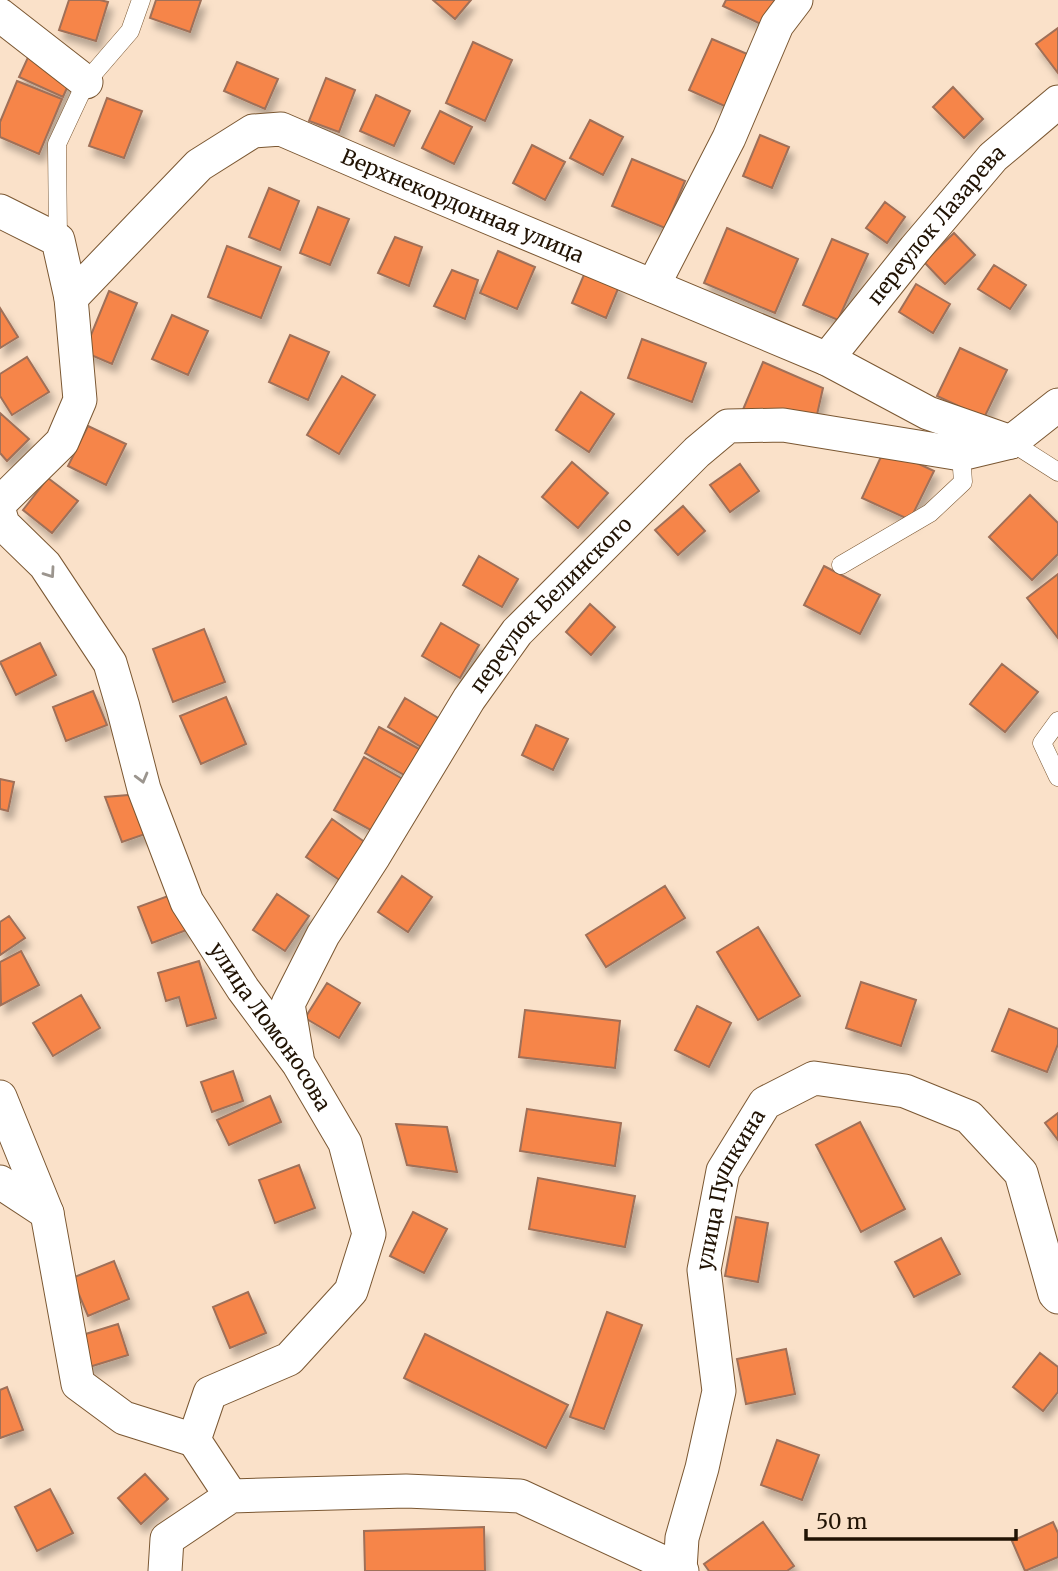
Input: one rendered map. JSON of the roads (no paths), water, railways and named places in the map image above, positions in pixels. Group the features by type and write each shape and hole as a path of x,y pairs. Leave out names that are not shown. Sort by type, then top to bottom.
{"street":[{"path":"653,286 729,138 777,25 796,0"},
{"path":"0,15 86,82"},
{"name":"переулок Лазарева","path":"827,359 993,157 1058,102"},
{"name":"Верхнекордонная улица","path":"71,298 199,165 253,131 281,129 827,359 928,413 1011,442"},
{"path":"0,211 58,240 71,298"},
{"name":"улица Ломоносова","path":"71,298 80,400 62,442 1,517 45,565 110,663 144,789 187,902 243,989 298,1063 345,1143 369,1234 351,1291 289,1359 210,1393 194,1440"},
{"path":"1011,442 1058,405"},
{"name":"переулок Белинского","path":"298,1063 288,1004 323,935 469,699 517,632 697,452 728,426 783,425 961,454 1011,442"},
{"name":"улица Пушкина","path":"681,1570 682,1538 702,1468 719,1391 704,1270 723,1171 765,1102 814,1078 905,1091 969,1117 1021,1172 1058,1297"},
{"path":"0,1097 47,1213 78,1384 124,1418 194,1440 231,1496"},
{"path":"0,1182 47,1213"},
{"path":"165,1571 167,1539 231,1496 406,1491 520,1496 681,1570"}],"lane":[{"path":"58,240 57,144 86,82 130,32 141,0"},
{"path":"1011,442 1058,472"},
{"path":"841,565 930,513 963,482 961,454"},
{"path":"1058,721 1042,743 1058,777"}]}
